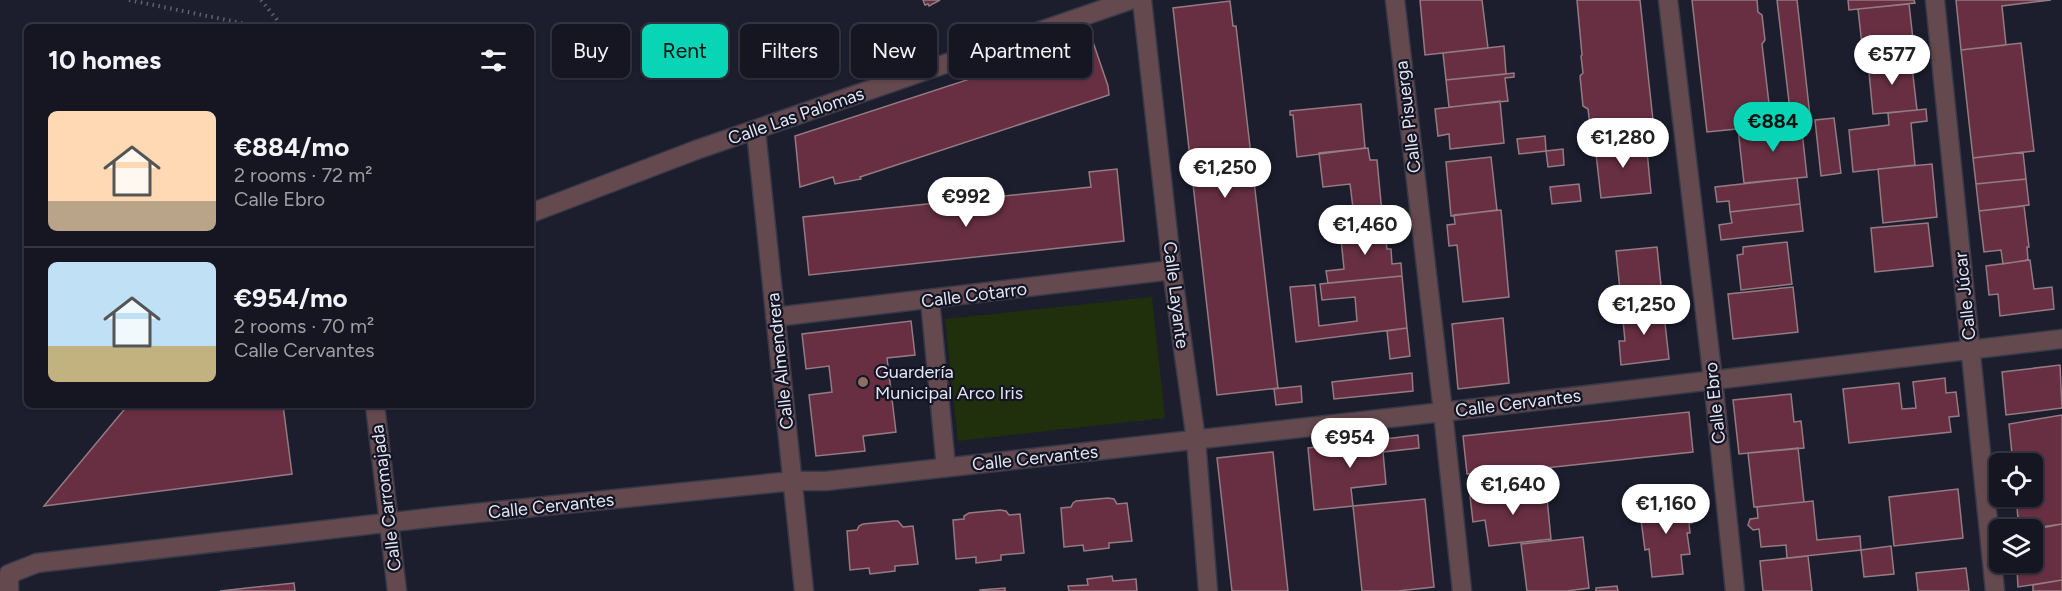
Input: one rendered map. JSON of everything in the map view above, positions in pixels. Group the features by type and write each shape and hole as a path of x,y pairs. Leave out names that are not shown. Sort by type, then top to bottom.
{"street":[{"name":"Calle Las Palomas","path":"534,212 696,150 1130,0"},
{"name":"Calle Layante","path":"1142,0 1172,270 1196,440 1208,591"},
{"name":"Calle Pisuerga","path":"1395,0 1462,591"},
{"name":"Calle Ebro","path":"1668,0 1713,380 1735,591"},
{"name":"Calle Júcar","path":"1935,0 1995,591"},
{"name":"Calle Almendrera","path":"756,130 804,591"},
{"name":"Calle Cotarro","path":"775,317 1172,270"},
{"path":"930,300 946,467"},
{"name":"Calle Cervantes","path":"9,583 37,563 793,481 826,481 1443,412 2062,339"},
{"name":"Calle Carromajada","path":"375,408 397,591"}],"path":[{"path":"129,0 246,24"},
{"path":"261,0 281,24"}],"green space":[{"path":"1152,297 1165,418 958,441 945,319"}],"building":[{"path":"923,0 940,0 929,6 925,5"},
{"path":"1420,0 1482,0 1488,48 1425,55"},
{"path":"1577,0 1640,0 1655,139 1605,144 1604,130 1591,134 1588,109 1583,106 1580,76 1583,73 1582,55"},
{"path":"1692,0 1757,0 1758,12 1762,15 1765,40 1762,44 1770,112 1755,114 1757,127 1707,132"},
{"path":"1777,0 1797,0 1810,116 1791,119"},
{"path":"1848,0 1914,0 1915,3 1849,10"},
{"path":"1956,0 2051,0 2002,6 2006,45 1961,50"},
{"path":"1230,1 1233,26 1236,26 1278,388 1217,395 1173,8"},
{"path":"1909,4 1915,57 1864,63 1858,9"},
{"path":"1092,39 1108,86 1109,95 860,177 861,179 835,184 833,177 800,187 795,136 973,78 1092,78"},
{"path":"2021,43 2034,151 1973,158 1961,50"},
{"path":"1504,46 1506,74 1446,80 1443,53"},
{"path":"1911,58 1917,110 1873,114 1868,62"},
{"path":"1514,73 1514,77 1505,78 1508,101 1449,107 1446,80"},
{"path":"1500,101 1504,143 1450,149 1449,134 1438,136 1435,109"},
{"path":"1361,104 1365,148 1297,157 1293,115 1290,115 1290,111"},
{"path":"1926,109 1927,121 1911,123 1915,165 1853,172 1849,130 1889,125 1888,113"},
{"path":"1834,118 1841,173 1821,176 1815,120"},
{"path":"1801,122 1807,177 1744,183 1738,129"},
{"path":"1545,136 1546,151 1519,154 1517,139"},
{"path":"1646,140 1651,193 1601,198 1595,145"},
{"path":"1368,148 1370,160 1377,160 1383,224 1328,229 1326,211 1353,208 1350,184 1323,187 1319,153"},
{"path":"1563,149 1564,165 1548,167 1546,151"},
{"path":"2023,152 2026,179 1976,184 1973,158"},
{"path":"1491,157 1497,210 1451,216 1446,162"},
{"path":"1932,164 1937,217 1883,223 1878,169"},
{"path":"1117,169 1124,241 809,275 803,217 1091,187 1089,172"},
{"path":"1797,178 1800,204 1730,212 1729,201 1717,202 1715,187"},
{"path":"2026,179 2029,205 1979,211 1976,184"},
{"path":"1579,184 1581,201 1552,204 1550,187"},
{"path":"1800,204 1803,231 1721,240 1719,225 1732,223 1730,212"},
{"path":"2024,206 2029,247 2027,247 2028,260 2003,264 2001,250 1984,252 1979,211"},
{"path":"1501,210 1509,297 1463,302 1457,245 1449,246 1447,225 1455,224 1454,215"},
{"path":"1384,223 1387,249 1391,249 1392,264 1401,263 1402,276 1328,283 1326,271 1344,269 1340,229"},
{"path":"1928,223 1933,266 1875,272 1871,228"},
{"path":"1787,242 1792,284 1741,290 1737,255 1743,254 1743,247"},
{"path":"1657,247 1663,305 1622,310 1616,251"},
{"path":"2030,260 2034,289 2052,287 2054,309 2000,316 1998,294 1989,295 1986,266"},
{"path":"1402,276 1407,328 1296,342 1290,287 1315,285 1319,326 1357,321 1355,297 1322,300 1320,284"},
{"path":"1793,287 1798,332 1733,339 1728,294"},
{"path":"1663,305 1669,359 1621,365 1619,341 1625,341 1622,310"},
{"path":"1503,318 1509,383 1458,389 1452,324"},
{"name":"Guardería Municipal Arco Iris","path":"911,321 915,355 887,358 896,432 863,436 865,451 816,456 809,395 832,392 829,366 806,369 802,334"},
{"path":"1407,328 1410,356 1390,359 1387,331"},
{"path":"2060,365 2062,408 2006,415 2002,372"},
{"path":"1412,373 1413,391 1334,399 1332,382"},
{"path":"1945,378 1946,393 1956,392 1959,416 1949,417 1951,432 1849,443 1843,389 1899,383 1902,409 1916,408 1913,382"},
{"path":"1301,386 1302,402 1276,405 1274,389"},
{"path":"1791,394 1794,422 1801,421 1804,448 1739,454 1733,400"},
{"path":"126,408 283,408 292,474 44,506"},
{"path":"1689,412 1693,452 1481,475 1481,473 1467,474 1463,436"},
{"path":"2062,415 2062,524 2043,527 2043,519 2018,519 2017,507 2043,507 2043,453 2012,453 2009,424"},
{"path":"1418,435 1419,448 1383,452 1386,484 1351,488 1353,506 1314,510 1308,448"},
{"path":"1798,448 1804,502 1754,507 1748,453"},
{"path":"1273,452 1288,591 1232,591 1217,458"},
{"path":"1546,488 1551,539 1489,546 1485,520 1473,522 1470,496"},
{"path":"1958,489 1963,538 1894,546 1889,497"},
{"path":"1114,499 1117,504 1127,503 1132,541 1109,543 1109,548 1084,551 1083,545 1064,547 1061,508 1071,507 1076,501"},
{"path":"1425,499 1434,587 1398,591 1362,591 1353,506"},
{"path":"1690,500 1692,523 1689,523 1690,533 1687,533 1690,554 1681,555 1683,574 1652,577 1649,549 1645,550 1639,505"},
{"path":"1813,501 1817,540 1860,536 1861,550 1787,558 1786,545 1761,547 1759,529 1753,530 1748,525 1750,519 1758,518 1757,507"},
{"path":"1006,511 1009,515 1020,514 1024,553 1001,555 1001,560 976,563 976,557 956,559 953,520 964,519 964,516 969,513"},
{"path":"898,521 903,527 913,526 918,564 895,566 895,571 870,574 869,568 850,570 847,531 857,530 863,524"},
{"path":"2062,524 2062,580 2018,587 2017,573 2043,573 2043,528"},
{"path":"1583,537 1589,588 1567,591 1527,591 1521,544"},
{"path":"1891,546 1894,574 1864,577 1861,550"},
{"path":"1808,556 1812,591 1763,591 1760,561"},
{"path":"1966,568 1969,591 1918,591 1916,573"},
{"path":"1112,576 1113,581 1136,579 1137,591 1069,591 1068,586 1088,585 1087,579"},
{"path":"2062,580 2062,591 2033,591 2033,585"},
{"path":"294,583 295,591 220,591"},
{"path":"1617,586 1618,591 1596,591 1596,588"},
{"path":"1005,588 1005,591 980,591 980,590"}],"place":[{"name":"Guardería Municipal Arco Iris","path":"863,382"}]}
